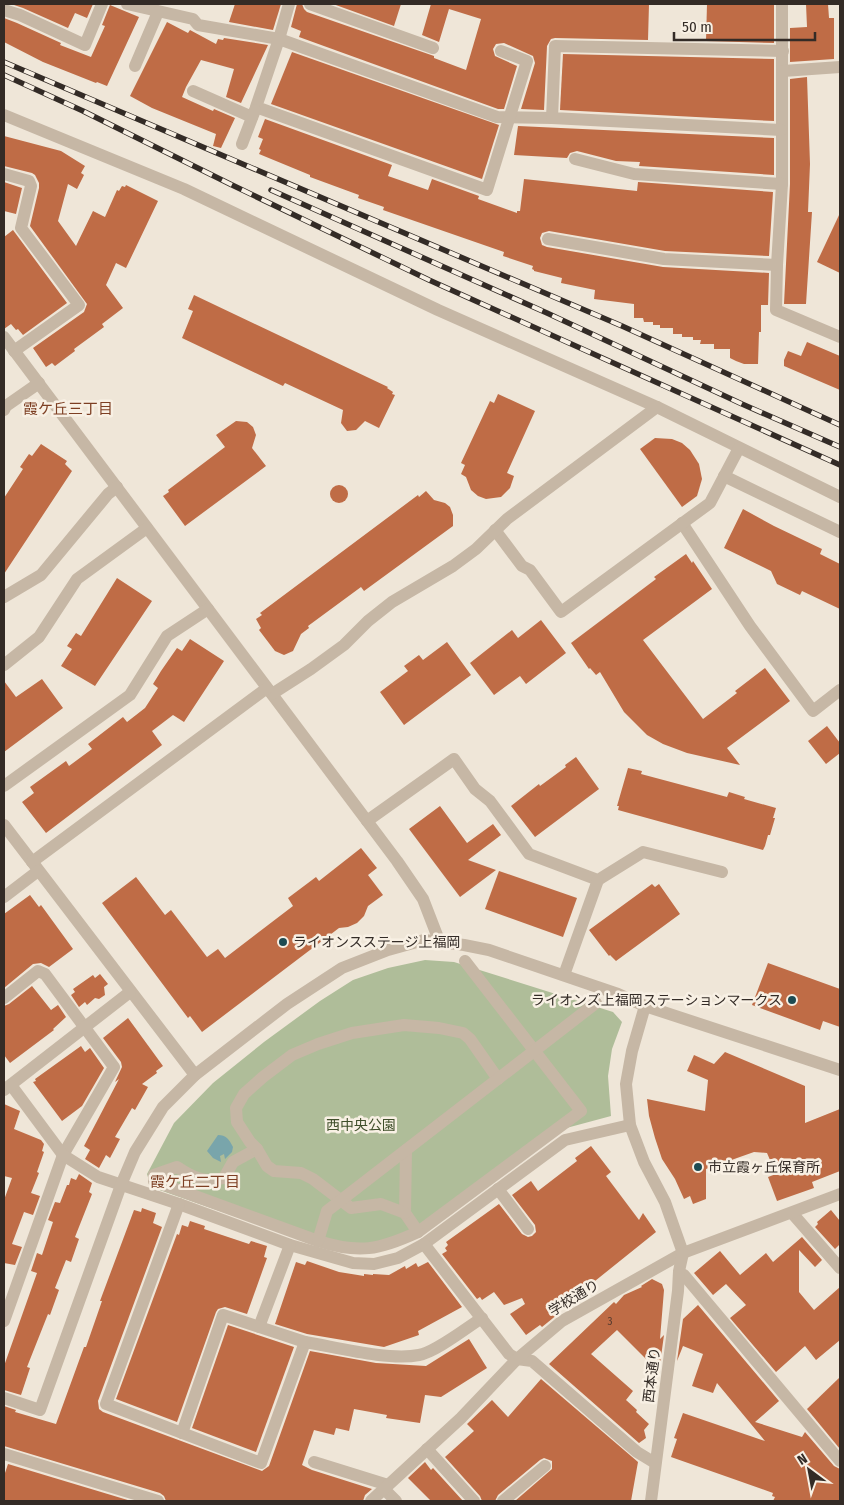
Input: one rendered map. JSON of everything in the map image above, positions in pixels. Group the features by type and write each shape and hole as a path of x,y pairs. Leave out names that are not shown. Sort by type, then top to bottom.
{"street":[{"path":"4,10 20,15 85,45 102,4"},
{"path":"127,4 193,19 198,25 279,39 497,117 552,118 781,130"},
{"path":"242,144 279,39 289,4"},
{"path":"310,4 433,48"},
{"path":"782,4 782,184 776,310 840,337"},
{"path":"135,66 158,12"},
{"path":"552,118 555,46 783,51"},
{"path":"193,91 487,190 527,61 501,51"},
{"path":"783,70 840,68"},
{"path":"4,115 184,189 438,310 657,407 840,497"},
{"path":"575,159 634,174 782,184"},
{"path":"4,174 29,181 31,186 21,228 78,305 14,351"},
{"path":"548,239 664,259 777,265"},
{"path":"4,337 367,821 422,900 440,943"},
{"path":"4,410 6,406 39,383"},
{"path":"4,896 35,866 270,691 344,645 368,621 392,602 453,566 476,549 507,519 657,407"},
{"path":"495,530 522,566 530,570 561,612 710,503 739,448"},
{"path":"724,476 840,532"},
{"path":"4,596 41,576 108,494 117,487"},
{"path":"682,523 750,626 813,711 840,690"},
{"path":"4,665 39,637 77,578 147,528"},
{"path":"4,786 130,694 166,636 208,609"},
{"path":"367,821 454,759 476,789 490,801 529,854 598,880"},
{"path":"4,825 195,1075"},
{"path":"564,975 598,880 643,852 722,872"},
{"path":"4,1398 40,1410 121,1185 135,1152 163,1107 195,1075 287,1004 342,968 388,950 424,940 489,950 618,994 645,1006 840,1070"},
{"path":"257,1150 233,1162 224,1178 201,1180 177,1167 154,1175 154,1181 334,1246 355,1250 374,1249 397,1242 418,1232 581,1111 465,961"},
{"path":"4,998 38,971 45,974 114,1067 63,1155 4,1322"},
{"path":"130,992 7,1088 63,1155 98,1178 179,1204 290,1245 353,1263 374,1264 398,1258 424,1244 565,1140 630,1125"},
{"path":"318,1241 327,1212 596,1003"},
{"path":"645,1006 632,1051 626,1084 630,1125 644,1162 664,1202 683,1253"},
{"path":"418,1232 405,1213 381,1204 351,1208 313,1179 301,1173 274,1171 267,1166 237,1122 236,1108 244,1094 292,1055 352,1033 404,1025 439,1028 462,1033 470,1039 498,1079"},
{"path":"405,1213 406,1150"},
{"path":"498,1189 528,1229"},
{"name":"学校通り","path":"371,1501 460,1418 517,1359 562,1321 683,1253 840,1194"},
{"path":"179,1204 106,1404 261,1463 304,1342"},
{"path":"792,1213 840,1268"},
{"path":"424,1244 509,1354 517,1359 532,1361 638,1452 655,1463"},
{"path":"259,1327 290,1245"},
{"name":"西本通り","path":"651,1501 683,1253"},
{"path":"679,1273 684,1275 840,1460"},
{"path":"182,1433 223,1315 304,1342 386,1356 420,1355 438,1347 482,1318"},
{"path":"427,1449 474,1501"},
{"path":"4,1454 158,1501"},
{"path":"314,1462 386,1487 396,1501"},
{"path":"503,1501 545,1466"}],"green space":[{"name":"西中央公園","path":"425,960 454,962 613,1012 622,1022 612,1049 608,1076 611,1116 559,1130 389,1249 323,1247 151,1187 147,1174 174,1123 213,1083 264,1042 320,1001 353,980 388,968"}],"water":[{"path":"218,1135 227,1138 233,1147 232,1152 225,1159 224,1154 220,1156 221,1162 213,1158 207,1151"}],"building":[{"path":"11,4 93,4 87,18 75,13 68,28"},
{"path":"235,4 281,4 273,30 229,22"},
{"path":"297,4 302,4 307,12 434,56 434,58 466,70 481,19 449,9 439,42 422,35 431,4 649,4 648,40 551,39 547,46 544,110 521,109 535,63 533,56 504,43 496,44 493,49 495,56 517,66 504,109 498,109 299,37 301,31 291,27"},
{"path":"333,4 401,4 394,26"},
{"path":"707,4 774,4 774,43 706,41"},
{"path":"806,4 828,4 829,18 834,18 834,59 790,62 790,28 807,27"},
{"path":"110,5 139,17 107,86 43,62 4,42 4,18 61,43 60,45 91,57 105,26 102,25"},
{"path":"167,22 188,33 190,30 216,44 218,39 223,40 224,38 268,45 241,103 226,97 234,69 201,60 186,87 182,97 213,111 214,109 235,118 221,148 213,146 216,134 152,108 130,96"},
{"path":"292,52 499,125 482,179 271,104"},
{"path":"563,54 774,59 774,121 560,110"},
{"path":"807,77 810,164 808,212 812,212 806,304 784,304 790,184 790,79"},
{"path":"265,119 392,165 388,176 428,190 432,179 479,196 478,199 517,213 517,211 520,211 524,179 637,191 638,182 773,192 769,256 665,251 549,231 542,233 540,238 542,245 547,247 663,267 769,273 768,305 761,305 758,364 744,364 730,358 730,349 714,349 714,344 700,344 701,340 693,340 693,337 682,337 682,334 673,334 673,328 660,328 660,325 653,325 653,322 644,322 643,318 634,318 634,304 594,299 595,290 561,283 562,278 534,271 532,269 533,266 503,256 504,252 383,210 384,207 358,198 359,195 310,177 310,175 259,154 263,139 258,137"},
{"path":"518,126 774,138 774,175 639,166 640,162 616,161 577,151 570,153 567,158 514,155"},
{"path":"4,136 61,151 85,166 81,173 84,175 77,189 68,184 58,221 76,246 93,211 105,217 117,190 119,191 122,186 125,187 126,185 158,201 126,268 116,263 106,285 123,308 102,324 104,327 55,366 52,363 46,367 33,348 84,312 87,304 30,226 39,183 32,173 4,166"},
{"path":"4,182 22,188 16,214 4,211"},
{"path":"840,213 840,273 817,262"},
{"path":"13,230 67,303 23,335 11,324 4,329 4,237"},
{"path":"194,295 388,387 393,392 392,394 395,395 379,428 365,421 356,430 347,431 341,423 343,410 285,383 283,386 182,338 193,311 188,309"},
{"path":"807,342 840,356 840,390 784,366 784,360 788,351 801,356"},
{"path":"498,394 535,411 507,473 514,476 510,488 501,497 486,499 478,496 471,490 466,477 461,474 465,465 461,463 490,401 494,403"},
{"path":"236,421 247,422 253,427 256,435 252,448 266,466 185,526 163,496 169,492 168,490 225,447 216,435"},
{"path":"655,438 672,439 682,443 690,450 699,464 702,479 697,496 682,507 640,449"},
{"path":"41,444 67,461 65,464 72,471 4,574 4,498 23,469 20,467 29,454 32,456"},
{"path":"335,485 343,485 348,490 346,501 335,503 330,498 330,490"},
{"path":"426,491 434,500 445,503 450,507 453,515 453,526 364,591 361,587 308,626 309,628 301,634 293,651 284,655 275,651 259,630 261,628 256,619 262,615 260,613 418,495 419,497"},
{"path":"743,509 822,549 820,554 840,564 840,609 802,591 800,595 777,584 771,571 724,548"},
{"path":"686,554 712,589 643,640 703,719 737,693 735,691 765,668 790,701 727,748 740,765 687,753 663,744 647,735 624,712 600,672 596,675 589,669 571,643"},
{"path":"117,578 152,601 95,686 61,666 72,649 67,646 76,633 81,636"},
{"path":"541,620 566,653 526,684 520,676 494,695 470,663 512,630 518,638"},
{"path":"190,639 224,661 184,722 173,715 152,731 162,745 46,833 22,802 34,793 30,787 66,761 69,766 92,749 88,744 123,717 127,722 145,708 158,688 153,684 161,671 177,648 182,651"},
{"path":"447,642 471,675 404,725 380,692 408,671 404,666 419,655 423,660"},
{"path":"42,679 63,708 4,752 4,681 16,697"},
{"path":"827,726 840,743 840,753 826,764 808,741"},
{"path":"576,757 599,789 535,837 511,806 539,784 540,786 566,767 565,765"},
{"path":"628,768 642,771 641,774 727,797 729,792 745,797 744,799 776,808 770,835 768,835 763,850 618,810 619,806 617,806"},
{"path":"440,806 467,843 493,824 501,835 468,860 496,870 460,897 409,829"},
{"name":"ライオンスステージ上福岡","path":"361,848 377,868 368,875 383,895 368,906 364,916 357,923 339,928 202,1032 190,1016 188,1018 102,903 136,877 165,915 171,910 207,957 218,949 225,958 293,906 288,898 316,877 319,881"},
{"path":"499,871 577,898 563,937 485,909"},
{"path":"652,884 655,887 659,884 680,914 616,961 609,956 589,930"},
{"path":"30,895 39,907 41,905 73,949 49,967 41,963 33,964 4,988 4,914"},
{"name":"ライオンズ上福岡ステーションマークス","path":"768,963 840,989 840,1027 823,1021 820,1030 752,1005"},
{"path":"100,974 108,984 104,987 105,995 99,999 95,998 87,1005 85,1002 79,1007 71,995 75,992 73,989 93,975 95,978"},
{"path":"32,986 51,1010 58,1005 66,1017 54,1030 10,1063 4,1055 4,1006"},
{"path":"128,1018 163,1066 142,1084 148,1087 135,1110 132,1108 115,1137 120,1139 110,1158 106,1155 99,1168 85,1159 90,1150 84,1146 119,1079 115,1082 122,1067 121,1062 103,1038"},
{"path":"81,1046 85,1052 90,1048 104,1068 82,1106 62,1121 33,1082"},
{"path":"725,1052 805,1086 805,1123 840,1109 840,1171 812,1182 814,1188 777,1201 768,1177 776,1174 767,1153 754,1152 706,1169 706,1199 693,1204 690,1196 684,1199 675,1179 662,1159 649,1116 647,1099 705,1111 708,1080 687,1071 694,1055 714,1064"},
{"path":"4,1104 20,1111 14,1129 41,1140 44,1144 42,1151 44,1152 37,1172 39,1173 31,1193 40,1196 33,1215 24,1212 12,1244 22,1247 15,1265 4,1263 4,1200 12,1178 4,1176"},
{"path":"591,1146 611,1172 606,1176 639,1220 643,1213 656,1232 595,1281 586,1292 556,1312 558,1314 542,1327 540,1325 526,1335 510,1314 525,1304 522,1298 504,1305 494,1292 482,1300 480,1297 477,1299 442,1254 447,1251 445,1248 448,1245 446,1242 499,1204 522,1234 528,1237 532,1236 536,1232 535,1225 512,1195 531,1181 538,1191 577,1161 575,1158"},
{"path":"79,1174 92,1183 89,1192 92,1194 75,1237 79,1239 71,1262 66,1260 55,1288 59,1290 27,1367 30,1368 21,1395 4,1390 4,1366 37,1273 31,1271 37,1253 42,1255 53,1222 48,1220 55,1202 60,1203 71,1178 76,1180"},
{"path":"142,1208 156,1213 153,1223 162,1227 98,1401 99,1409 103,1412 262,1471 269,1466 310,1351 376,1363 426,1366 469,1339 487,1368 441,1397 425,1395 420,1423 386,1418 387,1415 354,1409 349,1431 336,1428 334,1435 314,1430 302,1465 372,1489 365,1495 363,1501 166,1501 160,1493 4,1446 4,1406 16,1410 15,1412 56,1424 84,1347 86,1347 102,1301 100,1301 134,1210 141,1212"},
{"path":"831,1210 840,1221 840,1244 835,1249 815,1227 818,1224 817,1222"},
{"path":"190,1221 205,1226 204,1229 249,1244 251,1241 267,1246 264,1257 267,1258 247,1314 225,1307 218,1309 216,1312 177,1422 116,1399 177,1234 179,1235 182,1225 188,1227"},
{"path":"802,1237 822,1260 815,1267 799,1250 799,1292 814,1310 840,1287 840,1340 816,1360 805,1346 776,1372 730,1318 746,1305 726,1284 713,1295 694,1273 720,1251 740,1275 766,1253 773,1262"},
{"path":"307,1261 339,1272 364,1276 364,1274 389,1275 405,1266 406,1269 416,1263 418,1267 428,1262 462,1307 418,1331 419,1335 384,1347 307,1334 275,1324 296,1262 305,1265"},
{"path":"652,1279 662,1284 664,1290 660,1339 664,1335 660,1364 657,1364 657,1370 617,1330 591,1354 633,1391 626,1400 649,1424 644,1430 646,1438 639,1443 549,1364 614,1302 616,1304 624,1295 642,1287"},
{"path":"698,1305 779,1401 755,1422 802,1437 805,1432 834,1466 840,1469 840,1501 773,1501 775,1497 772,1496 773,1493 671,1457 677,1439 674,1438 683,1413 765,1441 717,1383 713,1393 692,1386 703,1354 683,1346 677,1361 683,1319"},
{"path":"228,1325 294,1347 256,1452 192,1428"},
{"path":"840,1377 840,1449 807,1409"},
{"path":"541,1379 638,1462 631,1501 515,1501 552,1469 552,1461 544,1458 498,1495 495,1501 482,1501 480,1496 445,1457 474,1431 467,1424 492,1400 508,1417"},
{"path":"425,1462 431,1470 433,1468 463,1501 431,1501 408,1478"},
{"path":"8,1464 131,1501 4,1501 4,1476"}],"railway":[{"path":"4,62 622,326 840,425"},
{"path":"4,75 83,111 429,280 840,465"},
{"path":"271,190 547,313 742,404 840,447"}],"place":[{"name":"ライオンスステージ上福岡","path":"283,942"},
{"name":"ライオンズ上福岡ステーションマークス","path":"792,1000"},
{"name":"市立霞ヶ丘保育所","path":"698,1167"}],"district":[{"name":"霞ケ丘三丁目","path":"68,409"},
{"name":"霞ケ丘二丁目","path":"195,1182"}]}
